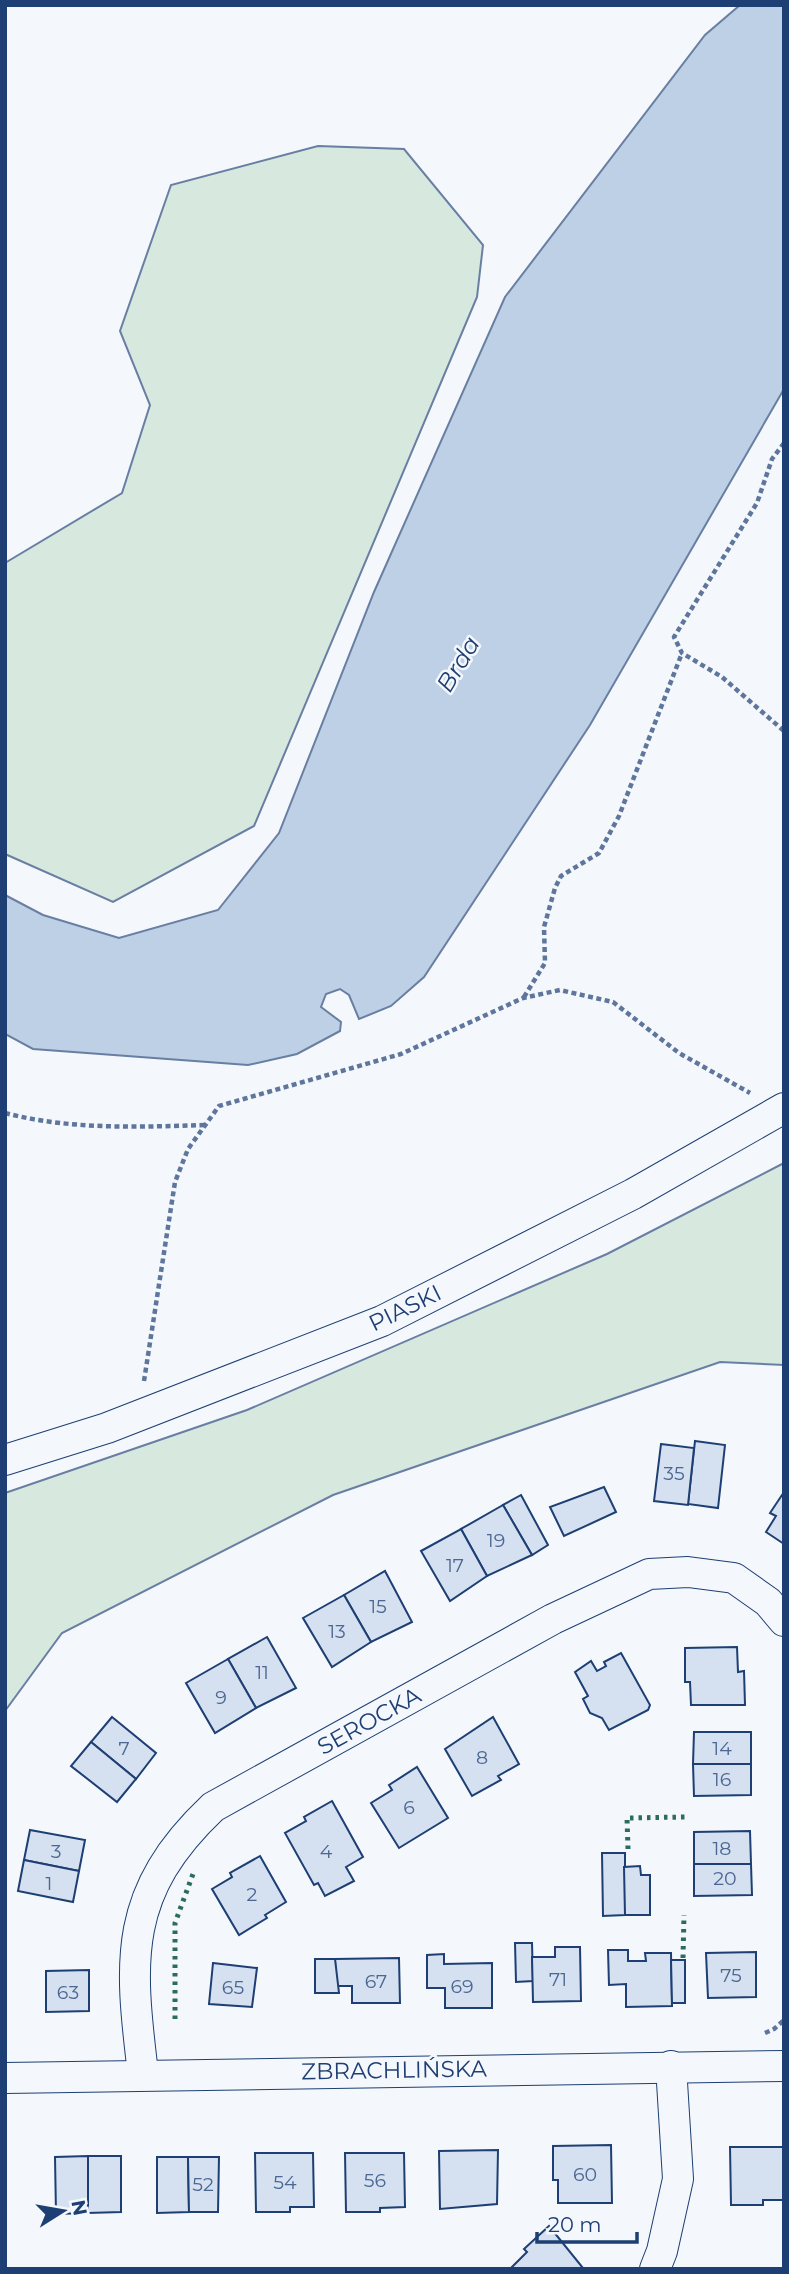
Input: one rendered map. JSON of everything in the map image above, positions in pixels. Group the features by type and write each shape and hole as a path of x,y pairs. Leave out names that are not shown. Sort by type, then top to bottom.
{"street":[{"name":"PIASKI","path":"5,1460 139,1415 382,1321 633,1194 782,1109"},
{"name":"SEROCKA","path":"143,2073 133,1991 140,1921 150,1887 167,1859 187,1832 213,1807 553,1619 649,1574 688,1572 734,1578 768,1602 784,1621"},
{"path":"654,2269 662,2251 678,2179 671,2066"},
{"name":"ZBRACHLIŃSKA","path":"5,2078 143,2073 784,2066"}],"path":[{"path":"784,443 772,458 757,503 674,638 682,653 722,677 784,730"},
{"path":"523,998 545,963 544,927 555,888 561,876 599,853 618,816 682,653"},
{"path":"139,1415 175,1182 188,1149 219,1106 401,1054 523,998 560,990 613,1002 679,1053 782,1109"},
{"path":"5,1113 35,1121 127,1127 206,1125"}],"shaded area":[{"path":"318,146 404,149 483,245 477,297 254,826 113,902 5,854 5,563 122,493 150,405 120,331 171,185"},
{"path":"784,1163 784,1365 720,1362 333,1495 62,1633 5,1711 5,1493 247,1410 607,1254"}],"water":[{"name":"Brda","path":"740,5 784,5 784,389 590,725 424,977 391,1006 359,1019 349,995 340,989 326,994 321,1007 341,1022 340,1031 297,1054 248,1065 33,1049 5,1034 5,895 43,915 119,938 218,910 279,833 374,592 505,297 705,35"}],"building":[{"path":"695,1441 725,1445 718,1508 688,1504"},
{"path":"661,1444 694,1448 688,1505 654,1501"},
{"path":"604,1487 616,1512 564,1536 550,1507"},
{"path":"784,1492 784,1544 766,1532 776,1516 770,1513"},
{"path":"521,1495 548,1545 532,1555 503,1505"},
{"path":"503,1505 532,1555 487,1576 461,1529"},
{"path":"461,1529 487,1576 450,1601 421,1551"},
{"path":"385,1571 412,1622 371,1642 344,1595"},
{"path":"344,1595 371,1642 332,1667 303,1618"},
{"path":"267,1637 296,1688 256,1708 228,1659"},
{"path":"737,1647 738,1672 744,1671 745,1705 691,1705 690,1682 685,1682 685,1648"},
{"path":"621,1653 650,1705 648,1710 609,1730 602,1718 590,1713 583,1699 588,1696 575,1672 591,1661 597,1671 606,1666 604,1662"},
{"path":"228,1659 256,1708 215,1733 186,1683"},
{"path":"112,1717 156,1753 136,1779 91,1742"},
{"path":"493,1717 519,1764 498,1776 501,1780 472,1796 445,1749"},
{"path":"694,1732 751,1732 751,1764 693,1764"},
{"path":"91,1742 136,1779 117,1802 71,1766"},
{"path":"693,1764 751,1764 751,1795 694,1796"},
{"path":"417,1767 448,1818 399,1848 371,1803 392,1790 389,1785"},
{"path":"332,1801 363,1857 346,1867 354,1881 325,1896 318,1883 314,1885 285,1833 306,1821 304,1817"},
{"path":"30,1830 85,1840 79,1871 24,1860"},
{"path":"750,1831 751,1864 694,1864 694,1832"},
{"path":"602,1853 625,1853 625,1915 603,1916"},
{"path":"260,1856 286,1902 265,1915 267,1918 239,1935 212,1889 232,1877 230,1873"},
{"path":"24,1860 79,1871 73,1902 18,1891"},
{"path":"694,1864 751,1864 752,1895 694,1896"},
{"path":"640,1866 641,1875 650,1875 650,1915 625,1915 624,1867"},
{"path":"515,1943 532,1943 533,1981 516,1982"},
{"path":"555,1947 580,1947 581,2001 533,2002 532,1957 555,1957"},
{"path":"608,1950 628,1950 628,1961 646,1961 645,1953 671,1953 672,2006 626,2007 626,1984 609,1985"},
{"path":"756,1952 756,1997 708,1998 706,1953"},
{"path":"444,1954 444,1964 492,1963 492,2008 445,2008 445,1988 427,1988 427,1955"},
{"path":"399,1958 400,2003 352,2003 352,1986 336,1986 335,1959"},
{"path":"315,1959 335,1959 339,1993 315,1993"},
{"path":"671,1960 685,1960 685,2003 672,2003"},
{"path":"213,1963 257,1968 252,2007 209,2004"},
{"path":"89,1970 89,2011 46,2012 46,1971"},
{"path":"611,2145 612,2203 558,2203 558,2180 553,2180 553,2146"},
{"path":"730,2147 784,2147 784,2200 763,2200 763,2205 731,2205"},
{"path":"498,2150 497,2204 440,2209 439,2151"},
{"path":"255,2153 313,2153 314,2207 290,2207 290,2212 256,2212"},
{"path":"345,2153 404,2153 405,2207 380,2208 380,2212 346,2212"},
{"path":"88,2156 121,2156 121,2212 88,2213"},
{"path":"88,2156 88,2213 56,2214 55,2157"},
{"path":"157,2157 188,2157 189,2212 157,2213"},
{"path":"188,2157 219,2157 218,2212 189,2212"},
{"path":"549,2226 583,2268 510,2269 527,2252 524,2249"}],"hedge":[{"path":"628,1849 627,1818 685,1817"},
{"path":"175,2019 175,1923 193,1874"},
{"path":"683,1958 684,1915"}]}
